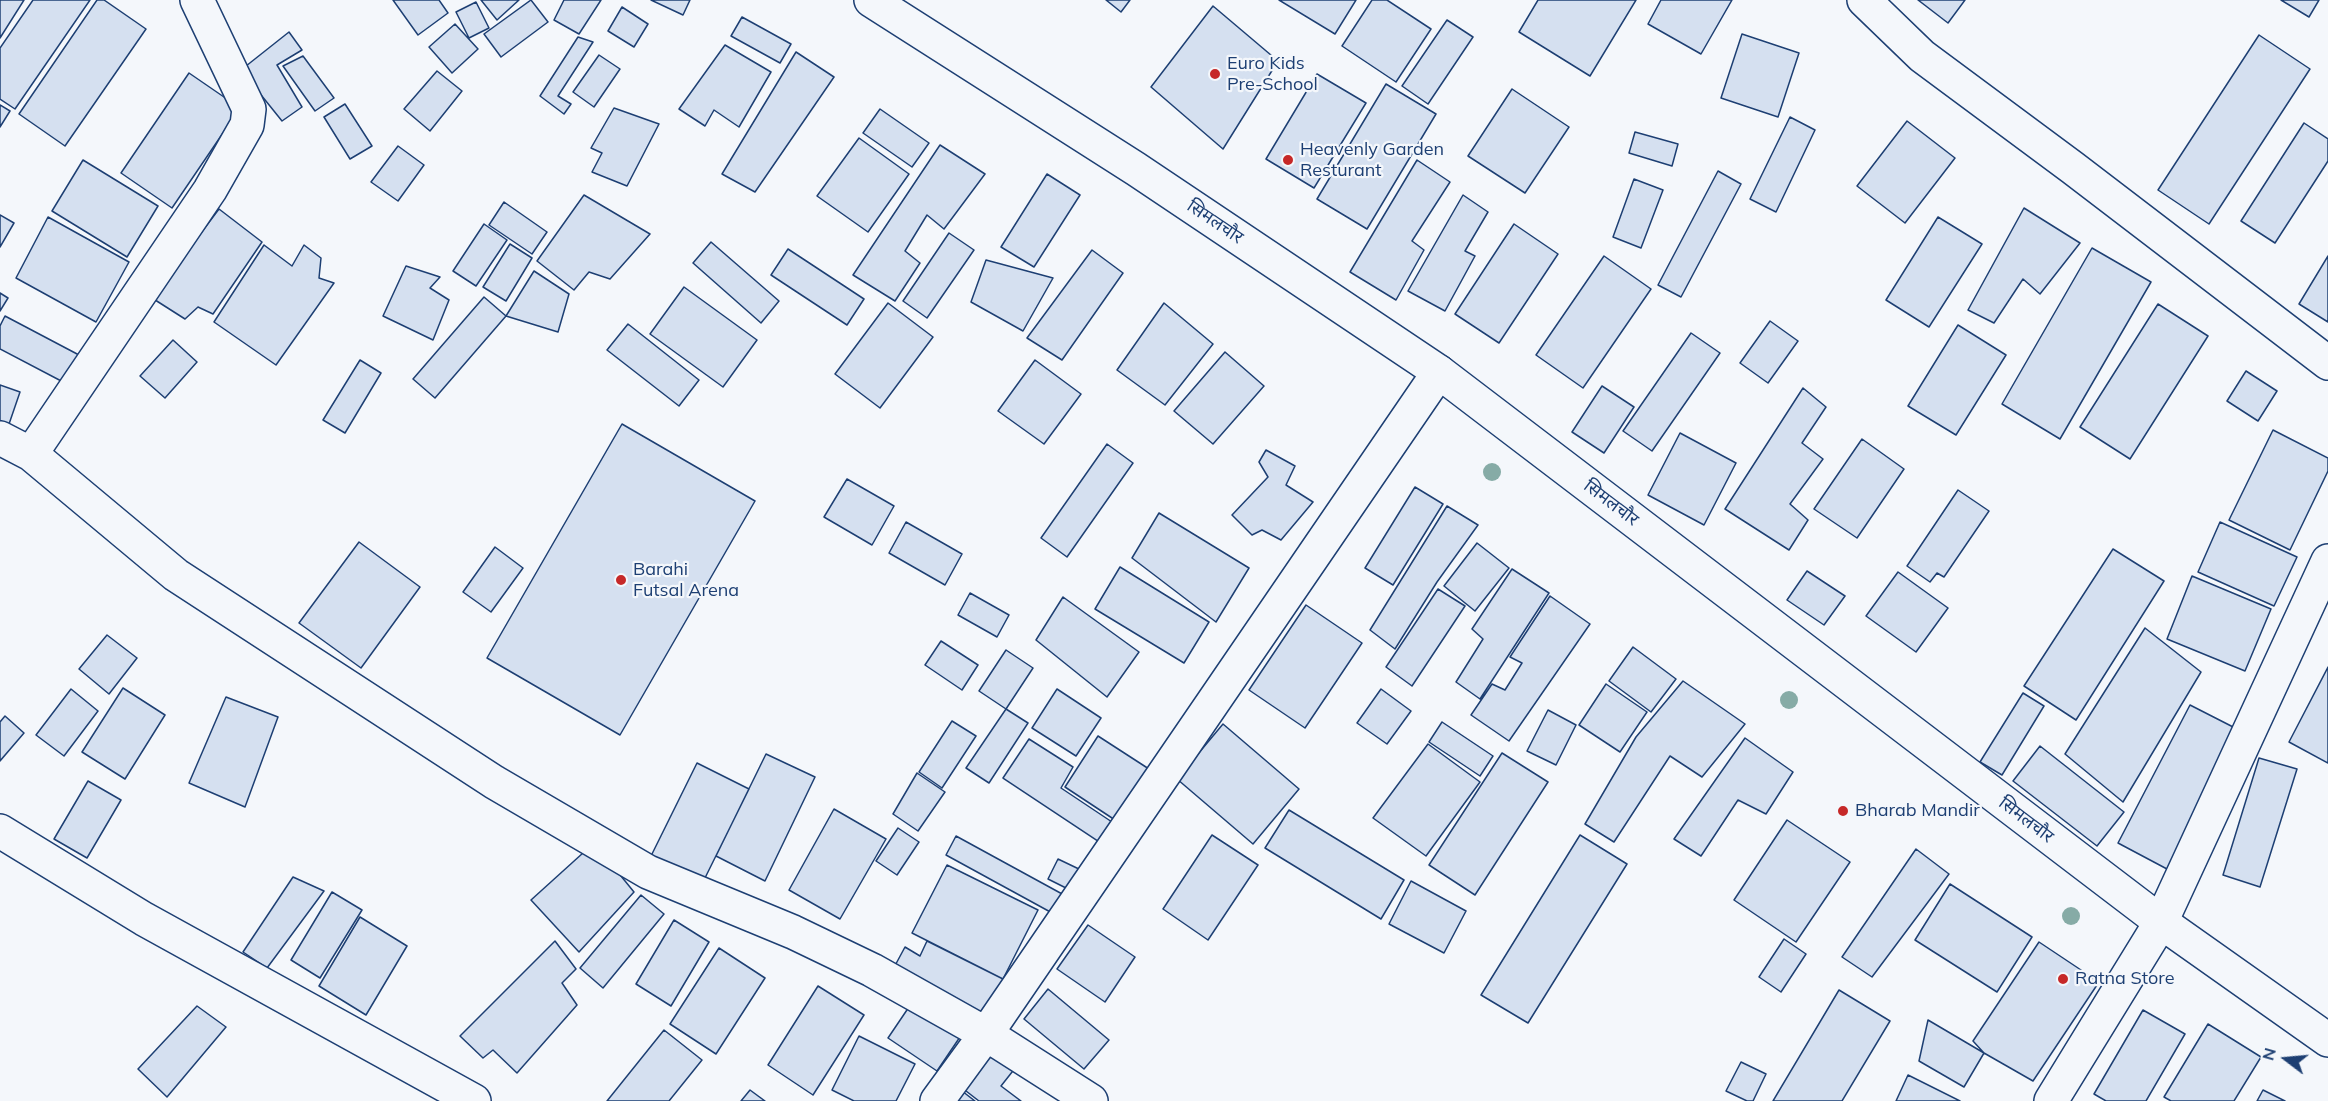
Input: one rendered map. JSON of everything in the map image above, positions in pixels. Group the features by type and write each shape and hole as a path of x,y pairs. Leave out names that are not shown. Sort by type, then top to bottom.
{"street":[{"path":"31,454 210,190 247,125 249,109 197,0"},
{"name":"सिमलचौर","path":"871,0 1136,169 1439,372 2161,922 2328,1040"},
{"path":"1864,0 1922,56 2328,363"},
{"path":"937,1101 986,1034 1439,372"},
{"path":"0,438 31,454 176,575 494,782 648,872 793,932 857,962 986,1034 1091,1101"},
{"path":"2050,1101 2161,922 2328,561"},
{"path":"0,831 144,919 474,1101"}],"building":[{"path":"0,0 24,0 0,38"},
{"path":"33,0 90,0 15,109 0,99 0,48"},
{"path":"97,0 104,0 146,29 65,146 19,114"},
{"path":"393,0 439,0 448,13 418,35"},
{"path":"481,0 519,0 497,20"},
{"path":"531,0 548,22 501,57 484,34"},
{"path":"564,0 601,0 579,34 554,20"},
{"path":"651,0 690,0 683,15"},
{"path":"1106,0 1130,0 1121,12"},
{"path":"1279,0 1356,0 1335,34"},
{"path":"1372,0 1387,0 1431,29 1396,82 1342,46"},
{"path":"1538,0 1636,0 1590,76 1519,32"},
{"path":"1661,0 1732,0 1701,54 1648,24"},
{"path":"1918,0 1965,0 1948,23"},
{"path":"2281,0 2319,0 2309,17"},
{"path":"476,2 489,28 469,38 456,12"},
{"name":"Euro Kids Pre-School","path":"1213,6 1278,61 1223,149 1151,87"},
{"path":"622,7 648,24 634,47 608,31"},
{"path":"742,17 791,44 780,63 731,36"},
{"path":"1447,20 1473,37 1428,104 1402,86"},
{"path":"455,24 478,49 452,73 429,47"},
{"path":"289,32 302,50 277,65 302,107 282,121 241,70"},
{"path":"1742,34 1799,53 1778,117 1721,98"},
{"path":"2259,35 2310,69 2209,224 2158,190"},
{"path":"578,37 593,42 558,96 571,104 564,114 540,96"},
{"path":"725,45 771,72 739,127 714,110 705,126 679,109"},
{"path":"796,52 834,77 755,192 722,174"},
{"path":"599,55 620,69 594,107 573,92"},
{"path":"303,56 334,98 315,111 283,66"},
{"path":"437,71 462,91 430,131 404,109"},
{"path":"189,73 240,108 172,208 121,173"},
{"path":"1317,74 1366,103 1314,188 1266,159"},
{"path":"1386,84 1436,114 1367,229 1317,199"},
{"path":"1512,89 1569,127 1525,193 1468,156"},
{"path":"345,104 372,146 350,159 324,117"},
{"path":"0,105 10,111 0,127"},
{"path":"614,108 659,124 627,186 592,172 602,153 591,148"},
{"path":"880,109 929,143 912,167 863,133"},
{"path":"1790,117 1815,130 1776,212 1750,199"},
{"path":"1907,121 1955,158 1905,223 1857,186"},
{"path":"2304,123 2328,139 2328,161 2275,243 2241,221"},
{"path":"1635,132 1678,144 1672,166 1629,153"},
{"path":"859,138 909,174 868,232 817,196"},
{"path":"940,145 985,174 944,229 927,215 905,251 920,263 895,301 853,275"},
{"path":"398,146 424,165 398,201 371,182"},
{"path":"83,160 158,206 127,257 52,211"},
{"path":"1417,160 1450,182 1412,241 1424,250 1396,300 1350,272"},
{"path":"1718,171 1741,184 1681,297 1658,285"},
{"path":"1047,174 1080,195 1034,267 1001,247"},
{"path":"1634,179 1663,190 1641,248 1613,237"},
{"path":"584,195 650,234 610,279 589,272 574,290 537,261"},
{"path":"1463,195 1488,212 1465,251 1475,256 1445,311 1408,291"},
{"path":"504,202 547,232 532,254 489,225"},
{"path":"2024,208 2080,243 2040,294 2023,279 1994,323 1968,310"},
{"path":"219,209 262,242 213,314 198,307 185,319 152,298"},
{"path":"0,215 14,223 0,247"},
{"path":"48,217 129,262 96,322 16,278"},
{"path":"1938,217 1982,244 1929,327 1886,300"},
{"path":"484,224 507,240 476,286 453,271"},
{"path":"1514,224 1558,254 1499,343 1455,314"},
{"path":"949,233 974,250 927,318 903,301"},
{"path":"711,242 779,301 761,323 693,263"},
{"path":"510,244 532,258 506,301 483,287"},
{"path":"264,245 292,266 304,245 321,258 319,278 334,283 276,365 214,322"},
{"path":"2092,248 2151,282 2060,439 2002,404"},
{"path":"788,249 864,299 847,325 771,275"},
{"path":"1092,250 1123,273 1062,360 1027,338"},
{"path":"1604,256 1651,289 1583,388 1536,355"},
{"path":"2328,256 2328,322 2299,304"},
{"path":"986,260 1053,278 1023,331 971,302"},
{"path":"406,266 440,277 430,288 449,300 433,340 383,316"},
{"path":"534,271 569,294 558,332 506,316"},
{"path":"684,287 757,340 723,387 650,334"},
{"path":"0,293 8,298 0,311"},
{"path":"484,297 506,316 435,398 413,379"},
{"path":"888,303 933,337 880,408 835,374"},
{"path":"1164,303 1213,344 1165,405 1117,370"},
{"path":"2158,304 2208,336 2130,459 2080,427"},
{"path":"5,316 79,355 65,383 0,349 0,326"},
{"path":"1770,321 1798,341 1768,383 1740,363"},
{"path":"628,324 699,380 679,406 607,350"},
{"path":"1958,325 2006,355 1956,435 1908,406"},
{"path":"1691,333 1720,353 1652,451 1623,431"},
{"path":"173,340 197,362 165,398 140,376"},
{"path":"1225,352 1264,386 1213,444 1174,411"},
{"path":"360,360 381,373 345,433 323,420"},
{"path":"1035,360 1081,394 1044,444 998,411"},
{"path":"2246,371 2277,391 2258,421 2227,401"},
{"path":"0,385 20,392 8,427 0,425"},
{"path":"1602,386 1634,407 1604,453 1572,432"},
{"path":"1803,388 1826,407 1802,443 1823,459 1790,504 1808,520 1789,550 1725,509"},
{"name":"Barahi Futsal Arena","path":"622,424 755,501 620,735 487,658"},
{"path":"2273,430 2328,458 2328,471 2290,550 2229,520"},
{"path":"1680,433 1736,463 1704,525 1648,495"},
{"path":"1862,439 1904,469 1857,538 1814,509"},
{"path":"1107,444 1133,463 1067,557 1041,538"},
{"path":"1266,450 1295,466 1286,485 1313,502 1281,540 1262,530 1252,535 1232,515 1268,477 1259,462"},
{"path":"847,479 894,506 872,545 824,517"},
{"path":"1415,487 1443,504 1393,585 1365,568"},
{"path":"1958,490 1989,511 1944,577 1937,573 1930,582 1907,566"},
{"path":"1447,506 1478,525 1437,582 1395,649 1370,630"},
{"path":"1159,513 1249,568 1216,622 1132,558"},
{"path":"906,522 962,554 945,585 889,553"},
{"path":"2220,522 2297,557 2274,606 2198,572"},
{"path":"359,542 420,587 361,668 299,623"},
{"path":"1477,543 1509,568 1475,611 1444,586"},
{"path":"495,547 523,568 491,612 463,592"},
{"path":"2113,549 2164,581 2076,720 2024,686"},
{"path":"1120,567 1209,622 1184,663 1095,609"},
{"path":"1512,569 1549,593 1480,699 1456,682 1483,639 1472,629"},
{"path":"1807,571 1845,596 1824,625 1787,600"},
{"path":"1898,572 1948,608 1916,652 1866,616"},
{"path":"2192,576 2271,609 2245,671 2167,639"},
{"path":"1438,589 1465,606 1412,686 1386,667"},
{"path":"970,593 1009,615 997,637 958,615"},
{"path":"1550,596 1590,624 1509,741 1471,715 1492,684 1505,690 1522,663 1510,657"},
{"path":"1063,597 1139,652 1107,697 1036,640"},
{"path":"1306,605 1362,643 1305,728 1249,690"},
{"path":"2145,628 2201,672 2123,802 2065,754"},
{"path":"107,635 137,658 109,694 79,669"},
{"path":"941,641 978,665 962,690 925,665"},
{"path":"1633,647 1676,679 1651,712 1609,681"},
{"path":"1006,650 1033,668 1006,709 979,691"},
{"path":"2328,667 2328,763 2289,742"},
{"path":"1683,681 1745,724 1702,777 1670,756 1614,842 1585,824 1636,737"},
{"path":"1606,684 1647,712 1620,752 1579,725"},
{"path":"123,688 165,715 125,779 82,752"},
{"path":"71,689 98,711 64,756 36,735"},
{"path":"1057,689 1101,718 1076,756 1032,728"},
{"path":"1381,689 1411,711 1387,744 1357,723"},
{"path":"2023,693 2044,706 2002,775 1980,762"},
{"path":"226,697 278,717 245,807 189,783"},
{"path":"2190,705 2239,730 2167,869 2118,843"},
{"path":"1006,709 1028,723 989,783 966,768"},
{"path":"1548,710 1576,725 1556,765 1527,751"},
{"path":"5,716 24,733 0,761 0,722"},
{"path":"952,721 976,736 942,788 919,772"},
{"path":"1442,722 1493,756 1480,776 1429,742"},
{"path":"1223,724 1299,789 1253,844 1177,779"},
{"path":"1098,736 1149,769 1115,820 1065,787"},
{"path":"1745,738 1793,772 1766,814 1738,800 1701,856 1674,839"},
{"path":"1029,739 1073,767 1061,788 1115,824 1104,845 1003,778"},
{"path":"1428,744 1480,782 1426,856 1373,818"},
{"path":"2040,746 2124,812 2097,846 2013,781"},
{"path":"1502,753 1548,782 1475,895 1429,865"},
{"path":"766,754 815,777 765,881 716,856"},
{"path":"2259,758 2297,769 2260,887 2223,875"},
{"path":"697,763 749,789 703,882 651,856"},
{"path":"917,773 945,792 918,831 893,814"},
{"path":"88,781 121,800 87,858 54,839"},
{"path":"834,809 886,839 840,919 789,890"},
{"path":"1289,810 1404,880 1381,919 1265,848"},
{"path":"1787,820 1850,862 1796,942 1734,900"},
{"path":"898,828 919,842 897,875 876,861"},
{"path":"1212,835 1258,865 1208,940 1163,909"},
{"path":"1580,835 1627,864 1528,1023 1481,995"},
{"path":"956,836 1064,895 1054,914 946,855"},
{"path":"594,843 634,892 579,952 531,900"},
{"path":"1916,849 1949,874 1872,977 1842,957"},
{"path":"1058,859 1081,870 1072,891 1048,879"},
{"path":"947,865 1038,910 1003,979 912,933"},
{"path":"293,877 324,891 267,968 243,952"},
{"path":"1411,881 1466,911 1444,953 1389,924"},
{"path":"1950,884 2032,937 1997,992 1915,940"},
{"path":"332,892 362,910 320,978 291,960"},
{"path":"641,895 664,914 603,988 580,968"},
{"path":"360,917 407,946 366,1015 319,986"},
{"path":"674,920 709,942 671,1006 636,984"},
{"path":"1088,925 1135,957 1105,1002 1057,969"},
{"path":"1784,939 1806,954 1781,992 1759,977"},
{"path":"555,941 576,969 562,983 577,1005 517,1073 493,1050 483,1058 460,1036"},
{"path":"927,941 1003,979 981,1022 891,973 905,947 920,956"},
{"path":"2039,942 2099,982 2033,1081 1984,1053 1973,1041"},
{"path":"719,948 765,978 716,1054 670,1024"},
{"path":"818,986 864,1015 813,1095 768,1065"},
{"path":"1048,989 1109,1040 1084,1069 1024,1019"},
{"path":"1839,990 1890,1021 1842,1101 1773,1101"},
{"path":"913,1001 962,1034 937,1071 888,1038"},
{"path":"197,1006 226,1027 167,1097 138,1069"},
{"path":"2143,1010 2185,1034 2146,1101 2106,1101 2094,1094"},
{"path":"1928,1020 1984,1053 1964,1087 1919,1061"},
{"path":"2208,1024 2261,1057 2234,1101 2171,1101 2164,1097"},
{"path":"664,1030 702,1060 669,1101 607,1101"},
{"path":"859,1036 915,1064 896,1101 854,1101 832,1090"},
{"path":"989,1042 1016,1067 1001,1086 1021,1101 979,1101 957,1084"},
{"path":"1741,1062 1766,1074 1753,1101 1747,1101 1726,1091"},
{"path":"1908,1075 1960,1101 1896,1101"},
{"path":"750,1090 765,1101 741,1101"},
{"path":"2263,1090 2285,1101 2257,1101"},
{"path":"962,1091 975,1101 955,1101"}],"place":[{"name":"Euro Kids Pre-School","path":"1215,74"},
{"name":"Heavenly Garden Resturant","path":"1288,160"},
{"name":"Barahi Futsal Arena","path":"621,580"},
{"name":"Bharab Mandir","path":"1843,811"},
{"name":"Ratna Store","path":"2063,979"}]}
